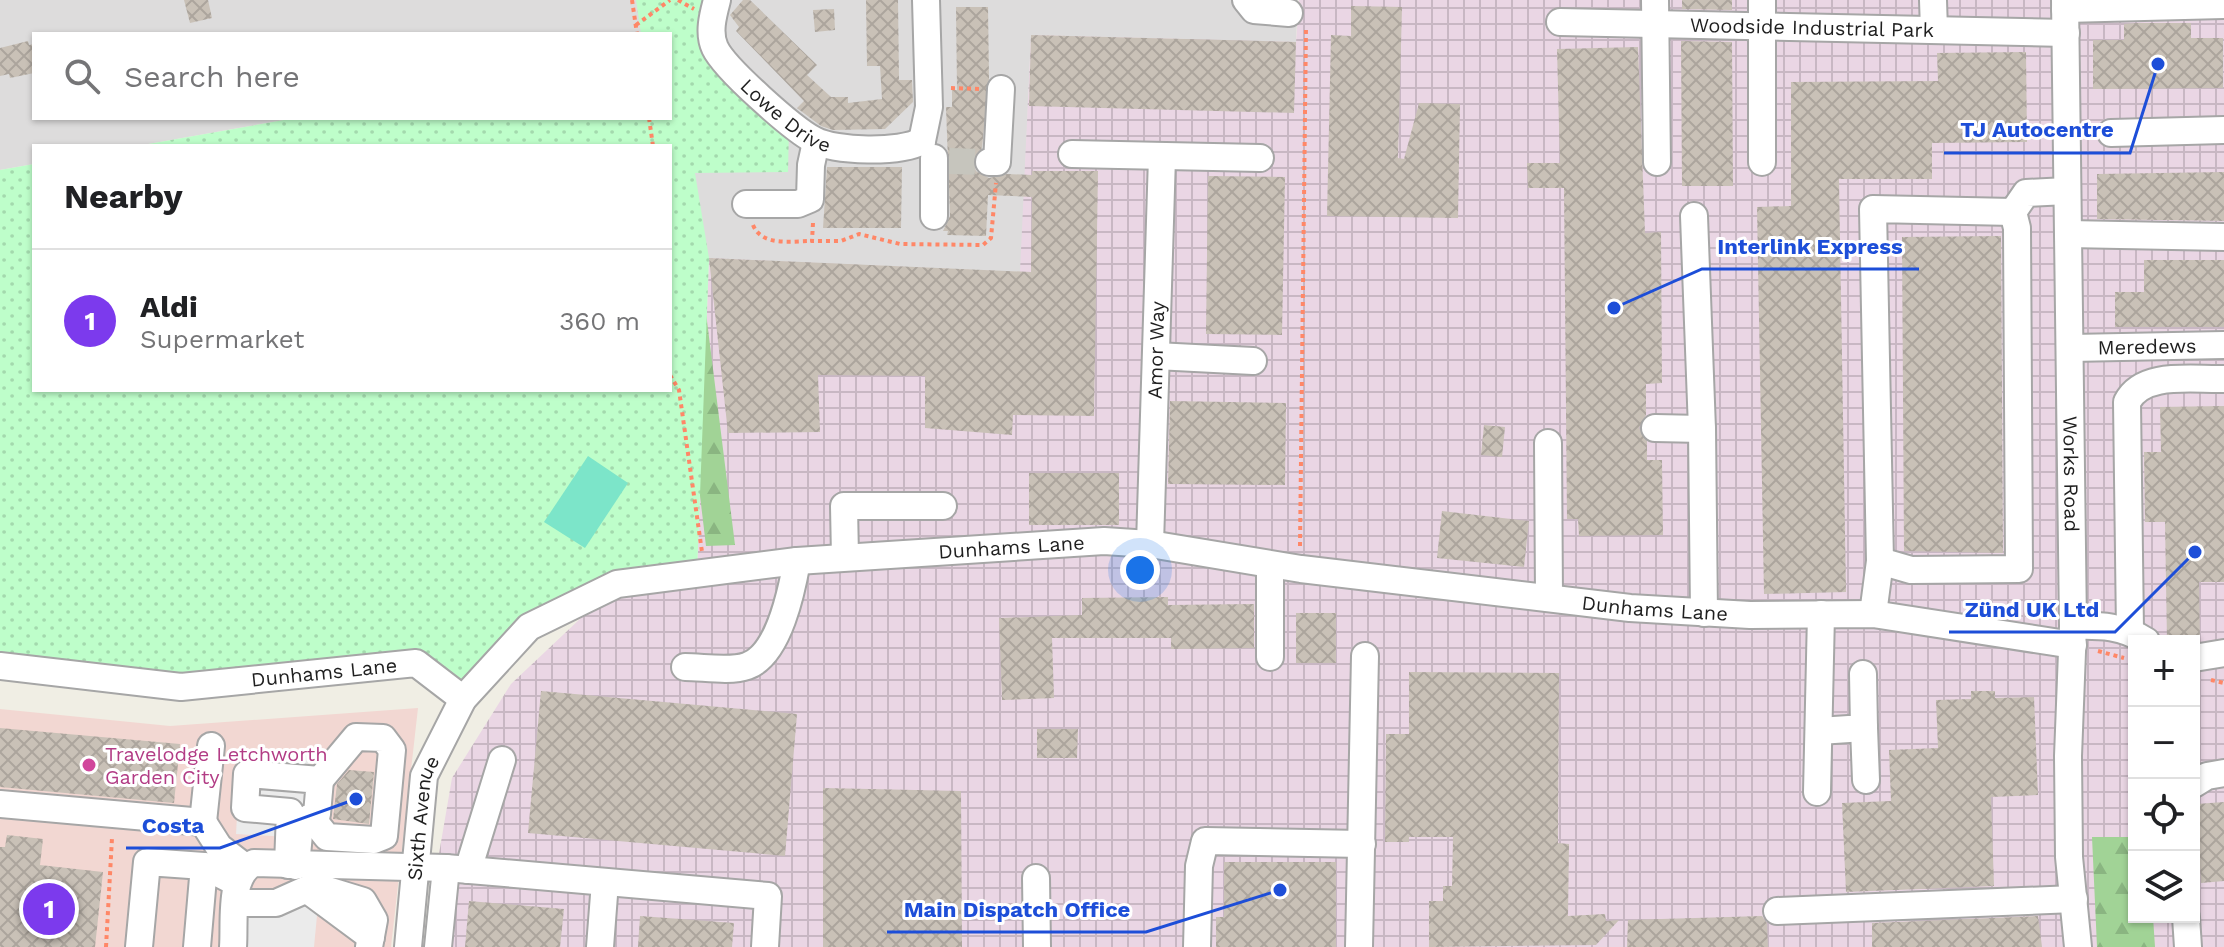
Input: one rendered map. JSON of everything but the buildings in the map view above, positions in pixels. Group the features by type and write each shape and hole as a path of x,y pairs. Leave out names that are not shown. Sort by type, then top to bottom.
{"street":[{"name":"Lowe Drive","path":"717,0 713,46 797,129 816,142 891,150 910,148 935,153"},
{"path":"926,0 927,125 935,153 934,216"},
{"path":"1246,0 1254,10 1298,14"},
{"path":"1933,0 1934,30"},
{"name":"Woodside Industrial Park","path":"1560,22 1655,12 1762,13 1934,30 2175,3 2219,9"},
{"path":"1655,12 1657,162"},
{"path":"1762,13 1762,162"},
{"name":"Works Road","path":"2065,14 2073,635 2068,756 2078,947"},
{"path":"989,162 997,162 1001,89"},
{"path":"2111,133 2224,130"},
{"path":"749,204 798,204 810,199 816,142"},
{"path":"1072,154 1260,158"},
{"name":"Amor Way","path":"1150,544 1162,157"},
{"path":"1880,561 1911,570 2019,569 2017,228 2013,212 2026,193 2067,191"},
{"path":"1873,614 1880,561 1873,209 2013,212"},
{"path":"1694,216 1702,429 1704,613"},
{"path":"2068,234 2224,237"},
{"name":"Meredews","path":"2071,348 2224,345"},
{"path":"1156,356 1253,361"},
{"path":"2138,635 2127,402 2134,388 2148,382 2224,379"},
{"path":"1655,428 1702,429"},
{"path":"1548,443 1549,598"},
{"path":"845,557 844,506 943,506"},
{"name":"Dunhams Lane","path":"0,666 181,687 416,663 463,699 529,627 617,584 797,561 1089,541 1150,544 1270,565 1704,613 1873,614 2073,635 2107,625 2135,635"},
{"path":"685,667 745,667 754,662 771,644 781,621 797,561"},
{"path":"1270,565 1270,657"},
{"path":"1817,792 1817,680 1821,614"},
{"path":"2200,657 2224,653"},
{"path":"1359,947 1365,656"},
{"path":"1863,674 1866,780"},
{"name":"Sixth Avenue","path":"408,947 424,776 463,699"},
{"path":"1819,731 1864,728"},
{"path":"139,947 147,862 204,866 276,903 297,873 300,823 311,817 317,814 320,780 356,737 383,738 392,750 384,836 374,840 327,837 311,817"},
{"path":"211,746 203,822 240,884"},
{"path":"438,947 457,869 502,760"},
{"path":"2200,780 2224,773"},
{"path":"320,780 247,774 245,808 290,812 297,873 370,942"},
{"path":"0,804 203,822"},
{"path":"1197,947 1199,866 1205,841 1362,844"},
{"path":"233,947 240,884 254,863 297,873 457,869 768,896 765,947"},
{"path":"197,947 204,866"},
{"path":"1036,878 1037,947"},
{"path":"600,947 605,882"},
{"path":"1777,911 2074,899"},
{"path":"2186,923 2188,947"}],"path":[{"path":"632,0 637,32"},
{"path":"636,25 670,0"},
{"path":"1298,14 1300,527"},
{"path":"929,87 1001,89"},
{"path":"649,120 653,144"},
{"path":"749,204 758,234 773,241 812,241"},
{"path":"672,378 679,390 705,573"},
{"path":"2073,635 2128,658"},
{"path":"106,947 114,813"}],"shaded area":[{"path":"0,0 1298,0 1296,42 1031,35 1021,272 702,258 672,32 32,32 32,120 284,120 148,144 32,144 32,164 0,170"},
{"path":"1299,0 2224,0 2224,947 423,947 452,778 511,684 617,584 697,574 709,258 1020,272 1031,35 1296,42"},
{"path":"418,708 391,947 0,947 0,709 170,726"},
{"path":"241,750 310,754 306,838 236,834"},
{"path":"248,899 318,905 314,947 244,947"}],"green space":[{"path":"636,0 704,0 707,59 789,128 788,172 695,173 709,258 697,574 617,584 529,627 463,699 416,663 181,687 0,666 0,170 32,164 32,392 672,392 672,144 148,144 284,120 672,120 672,32 641,32"},
{"path":"672,41 735,545 706,546 686,378 670,144"},
{"path":"588,456 628,483 585,548 544,522"},
{"path":"2092,837 2128,837 2128,923 2153,923 2155,947 2097,947"}],"tunnel":[{"path":"949,161 989,162"}],"place":[{"name":"TJ Autocentre","path":"2158,64"},
{"name":"Interlink Express","path":"1614,308"},
{"name":"Zünd UK Ltd","path":"2195,552"},
{"name":"Travelodge Letchworth Garden City","path":"89,765"},
{"name":"Costa","path":"356,799"},
{"name":"Main Dispatch Office","path":"1280,890"},
{"name":"Aldi","path":"49,909"}]}
